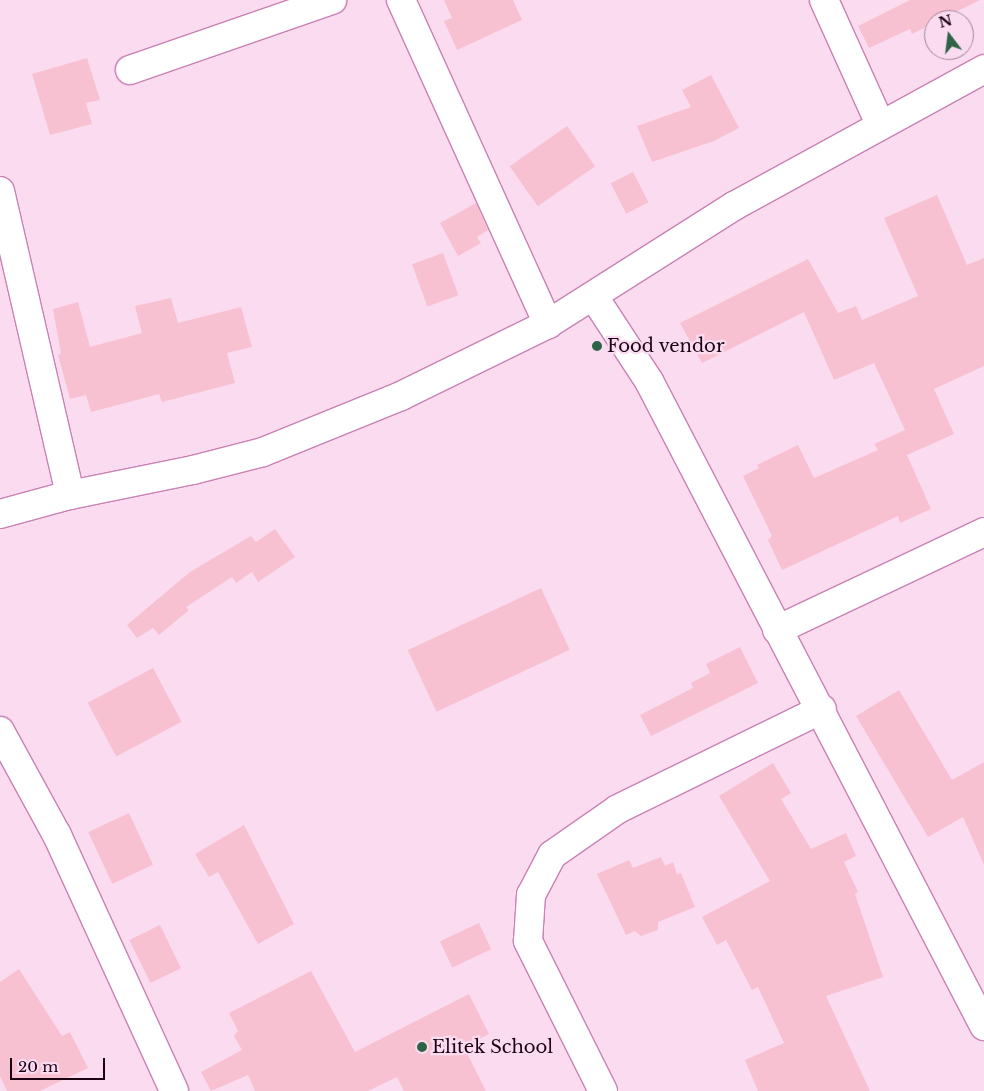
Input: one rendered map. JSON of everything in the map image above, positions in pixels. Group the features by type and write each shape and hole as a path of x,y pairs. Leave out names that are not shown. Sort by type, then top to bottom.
{"street":[{"path":"130,70 332,0"},
{"path":"401,0 548,324"},
{"path":"824,0 880,124"},
{"path":"0,514 70,495 194,470 263,452 401,396 548,324 734,206 880,124 984,69"},
{"path":"0,191 70,495"},
{"path":"594,296 649,381 778,630 822,710 984,1026"},
{"path":"778,630 984,532"},
{"path":"603,1091 528,941 531,896 552,855 618,809 822,710"},
{"path":"0,731 57,835 174,1091"}],"building":[{"path":"444,0 513,0 522,20 457,50 444,21 452,18"},
{"path":"910,0 980,0 960,10 924,10 924,28 912,34 910,29 869,48 858,26"},
{"path":"87,58 100,100 86,103 92,124 50,135 32,74"},
{"path":"711,75 739,128 714,141 652,162 637,126 691,107 682,90"},
{"path":"567,126 595,166 538,206 510,166"},
{"path":"633,172 648,202 626,214 611,183"},
{"path":"937,195 967,265 984,258 984,366 934,389 954,434 907,455 931,509 900,523 898,516 782,570 768,540 772,536 743,476 759,468 757,465 798,445 814,478 878,450 874,444 905,430 874,363 834,380 804,312 702,363 680,323 808,259 838,313 856,306 862,320 918,296 884,218"},
{"path":"476,203 488,230 477,237 481,243 458,256 440,223"},
{"path":"443,253 458,295 427,307 412,264"},
{"path":"171,298 178,323 241,307 252,347 227,353 235,383 162,402 159,394 91,412 86,395 70,399 58,355 61,354 53,309 78,302 90,347 142,333 135,306"},
{"path":"275,529 295,557 258,582 252,572 236,583 232,577 186,607 189,610 159,635 153,628 137,638 127,625 190,572 251,536 256,542"},
{"path":"541,588 570,650 437,712 408,650"},
{"path":"740,647 758,683 651,736 640,715 693,688 691,683 710,673 706,664"},
{"path":"153,668 182,722 116,757 88,703"},
{"path":"899,690 952,780 984,762 984,865 963,817 928,837 856,716"},
{"path":"773,763 791,793 781,799 811,849 846,833 856,856 844,862 858,892 855,894 883,977 826,996 870,1091 758,1091 745,1060 784,1043 758,987 752,990 726,940 717,945 702,917 770,881 719,796"},
{"path":"129,813 153,865 112,884 88,832"},
{"path":"244,825 294,924 258,944 218,872 209,877 195,854"},
{"path":"661,857 665,866 673,862 677,874 681,873 695,907 658,922 658,930 641,936 635,931 626,935 597,874 629,860 633,868"},
{"path":"479,923 491,949 452,967 440,941"},
{"path":"160,925 181,968 150,983 129,940"},
{"path":"19,969 62,1036 70,1032 88,1068 40,1091 7,1091 0,1076 0,982"},
{"path":"311,971 355,1052 469,994 489,1034 464,1047 486,1091 404,1091 397,1077 368,1091 255,1091 248,1075 211,1091 201,1072 242,1050 234,1036 238,1031 229,1013"}],"place":[{"name":"Food vendor","path":"597,346"},
{"name":"Elitek School","path":"422,1047"}]}
